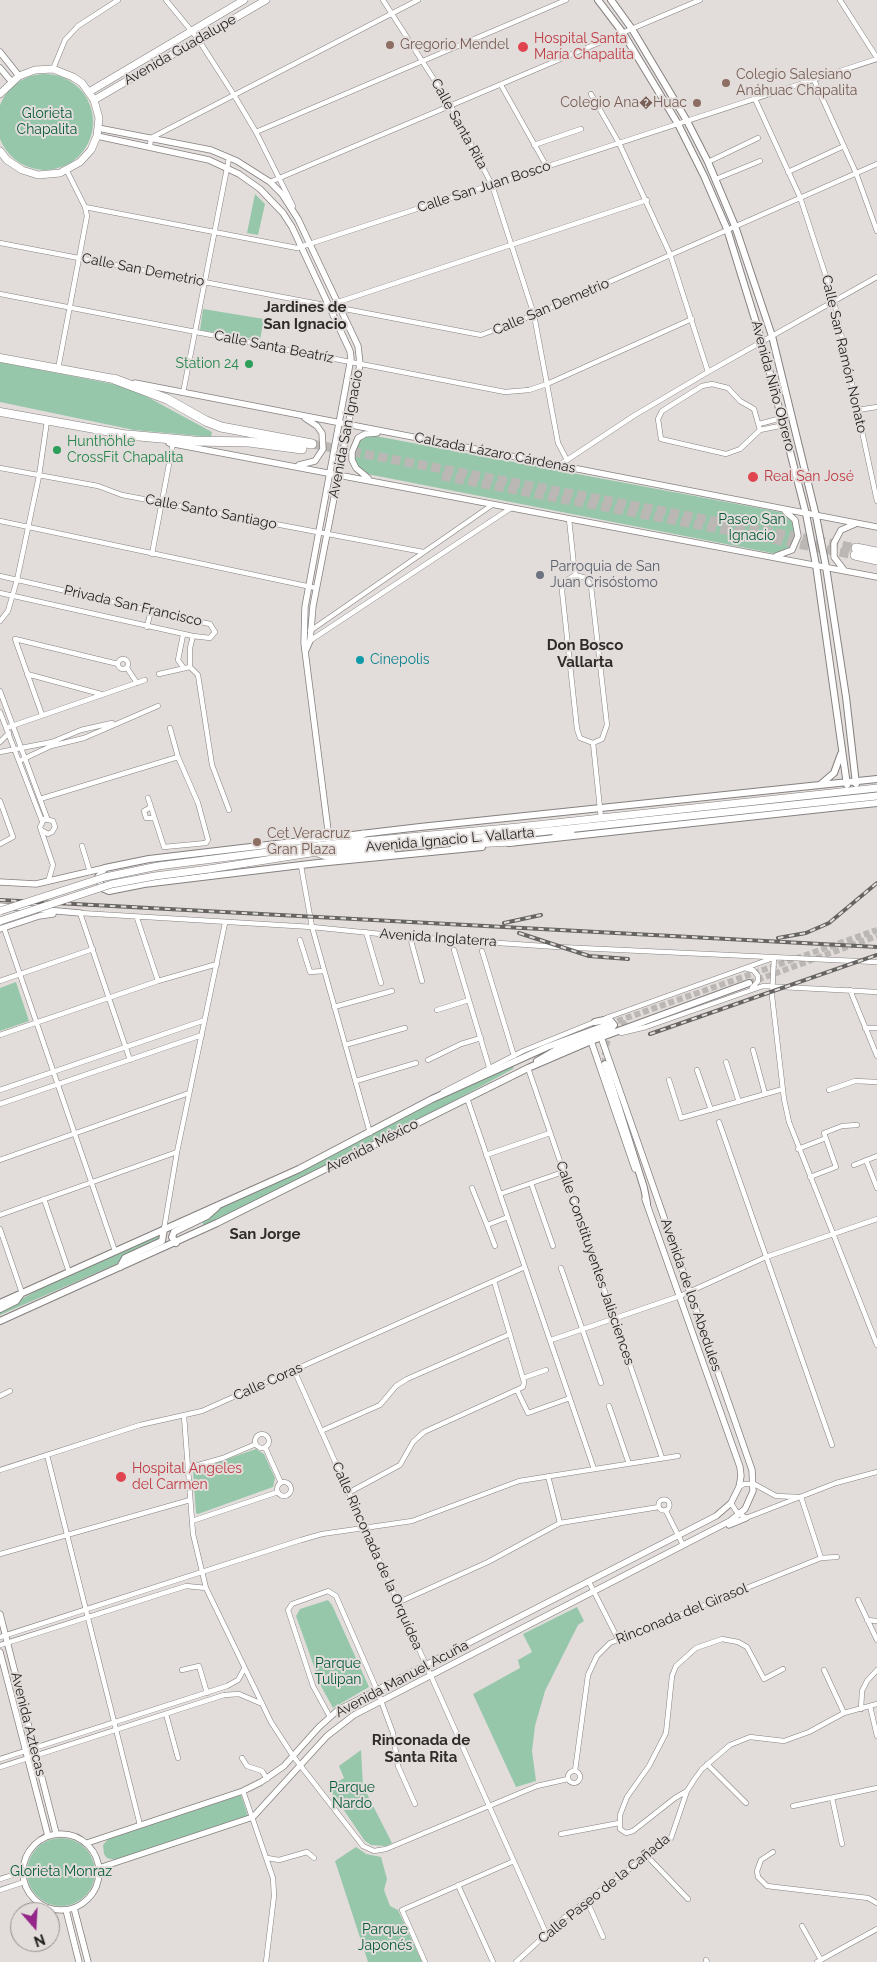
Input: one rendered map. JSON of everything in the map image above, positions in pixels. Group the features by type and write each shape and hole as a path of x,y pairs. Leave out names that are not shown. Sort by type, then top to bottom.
{"highway":[{"name":"Calzada Lázaro Cárdenas","path":"0,358 114,379 167,399 206,421 221,427 312,447 249,442 194,441 128,435 0,412"},
{"path":"877,552 855,552 877,560"}],"main road":[{"name":"Avenida Guadalupe","path":"89,92 244,0"},
{"name":"Avenida Guadalupe","path":"94,100 266,0"},
{"name":"Avenida Niño Obrero","path":"598,0 622,33 678,124 726,229 762,342 806,514 816,565 849,799"},
{"name":"Avenida Niño Obrero","path":"611,0 632,29 687,121 708,162 735,226 772,336 816,516 826,567 846,697 858,798"},
{"path":"0,94 11,81 19,76 35,70 52,69 73,77 89,92 94,100 99,118 97,136 86,157 67,171 45,176 31,174 14,166 0,151"},
{"path":"818,786 834,773 842,750"},
{"name":"Avenida Ignacio L. Vallarta","path":"363,834 877,779"},
{"name":"Avenida Ignacio L. Vallarta","path":"858,798 877,788"},
{"name":"Avenida Ignacio L. Vallarta","path":"0,922 112,884 317,852 578,828 877,796"},
{"name":"Avenida Ignacio L. Vallarta","path":"849,799 330,841 149,859 105,868 99,873 99,884 102,888 110,891 144,884 555,837 849,799 858,798 877,803"},
{"path":"555,837 578,828"},
{"path":"330,841 363,834"},
{"name":"Avenida Ignacio L. Vallarta","path":"0,911 106,876 158,866 330,841"},
{"path":"434,846 512,842"},
{"path":"317,852 329,857 391,852"},
{"name":"Avenida México","path":"0,1321 176,1243 528,1068 590,1041 749,987"},
{"path":"528,1068 556,1050 611,1029 614,1025 609,1019 595,1022"},
{"name":"Avenida México","path":"0,1303 299,1169 432,1100 547,1047 607,1025"},
{"path":"604,1062 644,1188 647,1203"},
{"path":"176,1243 172,1237 174,1232 207,1216 222,1203"},
{"path":"120,1267 124,1258 162,1241 164,1229"},
{"path":"0,1309 16,1301 22,1293"}],"street":[{"path":"52,69 65,40 78,26 118,0"},
{"path":"166,0 198,39 234,95 280,178 298,219"},
{"name":"Calle Santa Rita","path":"383,0 451,106 492,185 534,315 558,443 567,460"},
{"path":"150,146 151,138 418,0"},
{"path":"256,132 566,0"},
{"path":"270,182 700,0"},
{"path":"840,0 877,59"},
{"path":"0,52 19,76"},
{"name":"Calle San Juan Bosco","path":"85,207 297,248 877,59"},
{"path":"0,68 11,81"},
{"path":"814,80 856,173 877,231"},
{"path":"501,85 547,167"},
{"path":"591,94 619,143 647,200 670,254 708,372"},
{"name":"Calle San Ramón Nonato","path":"755,99 800,197 834,301 877,501"},
{"name":"Avenida San Ignacio","path":"98,128 195,145 229,158 270,182 282,194 311,243 358,346 360,364 316,588 311,631 307,645"},
{"path":"534,145 581,129"},
{"name":"Avenida San Ignacio","path":"97,136 194,155 227,167 250,181 272,200 283,213 302,246 350,351 350,362 308,586 304,635 307,645 330,841"},
{"path":"708,162 758,138"},
{"path":"788,172 844,146"},
{"path":"183,393 229,158"},
{"path":"716,179 760,161"},
{"name":"Calle San Demetrio","path":"0,243 330,305 339,304 481,335 534,315 877,164"},
{"path":"58,369 87,221 85,207 67,171"},
{"path":"339,304 512,244 647,200"},
{"path":"558,466 635,415 877,277"},
{"name":"Calle Santa Beatríz","path":"0,294 492,391 520,392 547,384 692,319"},
{"name":"Calzada Lázaro Cárdenas","path":"114,379 877,527"},
{"path":"760,430 754,408 740,401 728,388 712,384 702,386 662,411 658,419 661,439 726,454 740,449 760,430 783,422"},
{"path":"858,410 877,407"},
{"path":"295,466 315,461 323,449 322,433 317,426 301,416"},
{"path":"0,621 8,611 17,580 39,476 47,421"},
{"path":"759,424 783,422"},
{"path":"374,481 361,474 352,460 354,445 358,438 373,432 411,437"},
{"name":"Calzada Lázaro Cárdenas","path":"128,435 877,577"},
{"path":"152,554 173,443"},
{"name":"Calle Santo Santiago","path":"0,468 98,486 122,495 318,534 423,552"},
{"path":"304,635 492,505"},
{"path":"307,645 511,508"},
{"path":"771,557 786,554 796,544 797,526 792,516 783,509"},
{"path":"569,519 575,575"},
{"path":"0,521 316,588"},
{"path":"846,571 836,561 834,543 841,530 858,524"},
{"path":"450,535 456,545"},
{"path":"575,575 586,578 592,586 607,726 602,739 593,743 580,738 576,729 562,591 564,582 575,575"},
{"name":"Privada San Francisco","path":"0,576 210,624 215,628 215,632 210,638 183,635 0,593"},
{"path":"382,582 391,589"},
{"path":"148,626 152,610"},
{"path":"183,635 178,660 183,667"},
{"path":"193,636 190,648 190,667 198,675 210,756 229,810"},
{"path":"42,715 15,639 118,664 121,669 127,668"},
{"path":"118,664 121,660 125,659 128,663 127,668 137,683"},
{"path":"159,674 183,667 190,667"},
{"path":"27,674 103,695"},
{"path":"6,728 145,680"},
{"path":"0,691 47,818 53,821 54,830 48,834 41,830"},
{"path":"0,752 84,738 158,706"},
{"path":"0,712 42,821 41,830 53,865 48,882"},
{"path":"19,761 81,730 120,722"},
{"path":"148,798 162,844 168,848 194,846 203,845 208,840 198,803 178,758 170,728"},
{"path":"0,742 8,734 15,731"},
{"path":"593,743 601,818"},
{"path":"32,746 35,754"},
{"path":"40,799 178,758"},
{"path":"0,801 1,809 13,836 0,844"},
{"path":"151,807 144,811 146,818 154,818"},
{"path":"42,821 47,818"},
{"path":"82,846 90,872"},
{"path":"301,866 312,927 370,1133"},
{"path":"0,882 48,882 105,868"},
{"name":"Avenida Inglaterra","path":"0,906 137,918 312,927 410,937 877,962"},
{"path":"2,929 43,915 73,913"},
{"path":"80,913 130,1060"},
{"path":"137,918 158,981"},
{"path":"0,922 20,974 116,1251"},
{"path":"164,1229 176,1152 225,923"},
{"path":"366,932 380,983"},
{"path":"410,937 422,981"},
{"path":"300,940 310,972 324,971"},
{"path":"0,981 92,949"},
{"path":"454,950 489,1067"},
{"path":"482,951 514,1056"},
{"path":"774,957 772,986 783,1089 790,1122 798,1149 877,1345"},
{"name":"Avenida México","path":"432,1100 452,1085 489,1067 595,1022 774,957"},
{"path":"0,1036 158,981 217,964"},
{"path":"742,970 752,970 758,976 756,984 749,987"},
{"path":"749,987 772,986 877,992"},
{"path":"850,990 877,1056"},
{"path":"334,1007 392,991"},
{"path":"437,1010 469,1000"},
{"path":"0,1090 205,1020"},
{"path":"345,1045 405,1028"},
{"path":"865,1028 877,1028"},
{"path":"0,1104 202,1035"},
{"name":"Avenida de los Abedules","path":"601,1037 604,1062"},
{"path":"428,1060 461,1044 481,1038"},
{"name":"Avenida de los Abedules","path":"590,1041 604,1062 690,1292 752,1470 754,1484"},
{"path":"753,1050 765,1094"},
{"path":"726,1062 739,1102"},
{"path":"356,1081 416,1063"},
{"name":"Calle Constituyentes Jalisciences","path":"528,1068 662,1458"},
{"path":"697,1070 711,1110"},
{"path":"669,1080 681,1118 783,1089"},
{"path":"829,1090 854,1081 877,1082"},
{"path":"0,1160 189,1093"},
{"path":"466,1098 594,1469"},
{"path":"719,1122 832,1445"},
{"path":"810,1177 836,1167 824,1133 842,1126 857,1125"},
{"path":"486,1156 550,1133"},
{"path":"798,1149 826,1138"},
{"path":"0,1215 176,1152"},
{"path":"854,1165 877,1156"},
{"path":"866,1160 877,1188"},
{"path":"500,1194 564,1172"},
{"path":"531,1183 553,1246"},
{"path":"472,1188 495,1246"},
{"path":"44,1199 68,1272"},
{"name":"Avenida de los Abedules","path":"647,1203 740,1467 739,1487"},
{"path":"487,1225 508,1217"},
{"path":"551,1340 680,1296 766,1257 877,1219"},
{"path":"0,1229 22,1293"},
{"name":"Calle Coras","path":"0,1470 140,1425 202,1411 525,1267"},
{"path":"561,1268 601,1383"},
{"path":"348,1493 400,1465 413,1442 424,1432 517,1390 524,1385 494,1281"},
{"path":"321,1431 380,1405 396,1386 407,1379 510,1334"},
{"name":"Calle Rinconada de la Orquídea","path":"294,1370 546,1933"},
{"path":"523,1378 546,1370"},
{"path":"517,1390 528,1413 570,1398"},
{"path":"0,1396 10,1391"},
{"path":"609,1406 629,1464"},
{"path":"184,1416 192,1521 201,1572 206,1588 260,1703 293,1756 363,1846 374,1851 386,1849 537,1786 568,1778 571,1772 575,1771 580,1776 579,1780 573,1783 568,1778"},
{"path":"256,1444 258,1436 266,1435 269,1440 265,1447"},
{"path":"188,1468 223,1458 256,1444"},
{"path":"256,1444 260,1447 265,1447"},
{"path":"265,1447 281,1483"},
{"path":"47,1455 84,1609 140,1825"},
{"path":"3,1636 308,1538 412,1521 500,1486 548,1476 678,1456"},
{"path":"706,1534 836,1483 877,1472"},
{"path":"548,1476 560,1523"},
{"path":"278,1492 283,1496 290,1491 290,1485 281,1483"},
{"path":"278,1492 278,1487 281,1483"},
{"path":"706,1534 740,1514 750,1500 754,1484"},
{"path":"739,1487 754,1484 776,1496 802,1497"},
{"name":"Avenida Manuel Acuña","path":"87,1843 243,1791 267,1779 293,1756 330,1717 377,1690 716,1516 731,1503 739,1487"},
{"path":"192,1521 278,1492"},
{"path":"802,1497 821,1558"},
{"path":"0,1554 190,1500"},
{"path":"659,1507 660,1502 666,1500 670,1507 666,1511"},
{"path":"731,1503 746,1518"},
{"path":"397,1602 488,1562 560,1523 659,1507 666,1511 683,1545"},
{"name":"Avenida Manuel Acuña","path":"100,1868 252,1817 336,1728 380,1701 706,1534"},
{"name":"Rinconada del Girasol","path":"575,1771 588,1675 597,1656 618,1639 821,1558 837,1557"},
{"path":"589,1582 618,1639"},
{"path":"0,1645 186,1586 194,1585 206,1588"},
{"path":"330,1717 310,1678 288,1612 292,1604 328,1591 336,1596 377,1690 393,1733 398,1766 415,1804"},
{"path":"858,1600 875,1632 877,1640"},
{"name":"Avenida Aztecas","path":"0,1614 3,1636 8,1643 56,1834"},
{"path":"867,1620 877,1621"},
{"path":"687,1791 675,1798 633,1832 624,1832 619,1823 627,1797 649,1766 666,1733 673,1672 690,1652 716,1640 738,1642 749,1650 764,1679 784,1669"},
{"name":"Avenida Aztecas","path":"0,1652 48,1836"},
{"path":"182,1670 199,1666 207,1693"},
{"path":"0,1759 233,1684 242,1675 244,1669"},
{"path":"824,1670 844,1713"},
{"path":"860,1709 862,1691 867,1681 877,1670"},
{"path":"0,1767 232,1694 246,1696 260,1703"},
{"name":"Calle Paseo de la Cañada","path":"516,1962 546,1933 671,1838 687,1791 707,1764 741,1740 750,1737 784,1741 809,1732 844,1713 877,1704"},
{"path":"870,1706 877,1736"},
{"path":"166,1714 178,1758"},
{"path":"242,1758 247,1766 262,1771 267,1779"},
{"path":"707,1764 746,1803"},
{"path":"793,1806 877,1788"},
{"path":"243,1791 268,1858 273,1878 274,1896 266,1962"},
{"path":"832,1798 842,1844"},
{"path":"561,1834 619,1823"},
{"path":"56,1834 75,1836 87,1843 94,1852 100,1868 96,1889 87,1900 74,1908 66,1910 52,1909 40,1904 30,1894 24,1882 22,1872 27,1852 36,1842 56,1834"},
{"path":"268,1858 279,1860 307,1852 314,1858"},
{"path":"773,1852 761,1860 757,1870 758,1877 767,1886 861,1897 877,1903"},
{"path":"647,1856 688,1899"},
{"path":"425,1962 402,1910 514,1861"},
{"path":"0,1878 22,1872"},
{"path":"0,1890 24,1882"},
{"path":"458,1885 492,1962"},
{"path":"587,1901 604,1937"},
{"path":"74,1908 88,1962"},
{"path":"66,1910 79,1962"},
{"path":"802,1926 819,1961 877,1929"}],"green space":[{"name":"Glorieta Chapalita","path":"45,74 64,77 79,88 90,103 93,122 90,141 79,156 64,167 45,170 26,167 11,156 0,141 -3,122 0,103 11,88 26,77"},
{"path":"255,194 265,204 258,235 247,233"},
{"path":"203,309 264,319 260,340 200,330"},
{"path":"0,362 113,384 140,393 212,432 211,437 134,430 0,402"},
{"name":"Paseo San Ignacio","path":"370,435 785,513 792,518 796,535 790,549 777,554 367,474 360,471 354,458 358,442"},
{"path":"16,982 29,1021 0,1031 0,988"},
{"path":"511,1065 514,1066 513,1069 452,1102 203,1228 203,1220 223,1204 433,1100"},
{"path":"159,1234 161,1238 119,1263 0,1315 0,1311 52,1282"},
{"path":"256,1449 264,1454 275,1478 273,1487 198,1514 196,1513 193,1471"},
{"name":"Parque Tulipan","path":"328,1600 369,1687 333,1708 321,1686 296,1616 300,1609"},
{"path":"577,1607 584,1621 578,1625 545,1691 535,1726 532,1751 536,1781 516,1787 473,1694 520,1668 518,1660 532,1652 523,1634"},
{"name":"Parque Nardo","path":"361,1750 363,1786 392,1843 386,1846 371,1845 365,1841 328,1787 344,1778 339,1766"},
{"path":"241,1795 248,1816 115,1860 107,1858 104,1854 103,1845 109,1838"},
{"name":"Glorieta Monraz","path":"54,1839 68,1839 80,1844 89,1853 94,1865 94,1879 89,1891 80,1900 68,1905 60,1906 60,1902 46,1902 42,1900 33,1891 28,1879 28,1865 33,1853 42,1844"},
{"name":"Parque Japonés","path":"356,1847 366,1854 381,1857 387,1879 384,1890 390,1906 398,1910 422,1962 368,1962 335,1861"}],"tunnel":[{"path":"312,444 856,548"},
{"path":"442,476 855,555"},
{"path":"391,852 434,846"},
{"path":"609,1024 877,930"},
{"path":"749,983 877,936"},
{"path":"605,1064 605,1050 609,1036 628,1021"}],"railway":[{"path":"778,938 806,933 829,923 877,883"},
{"path":"0,900 877,947"},
{"path":"504,923 541,915"},
{"path":"519,933 589,956 628,959"},
{"path":"650,1034 877,955"}],"place":[{"name":"Gregorio Mendel","path":"390,45"},
{"name":"Hospital Santa María Chapalita","path":"523,47"},
{"name":"Colegio Salesiano Anáhuac Chapalita","path":"726,83"},
{"name":"Colegio Ana�Huac","path":"697,103"},
{"name":"Station 24","path":"249,364"},
{"name":"Hunthöhle CrossFit Chapalita","path":"57,450"},
{"name":"Real San José","path":"753,477"},
{"name":"Parroquia de San Juan Crisóstomo","path":"540,575"},
{"name":"Cinepolis","path":"360,660"},
{"name":"Cet Veracruz Gran Plaza","path":"257,842"},
{"name":"Hospital Angeles del Carmen","path":"121,1477"}],"district":[{"name":"Jardines de San Ignacio","path":"305,316"},
{"name":"Don Bosco Vallarta","path":"585,654"},
{"name":"San Jorge","path":"265,1234"},
{"name":"Rinconada de Santa Rita","path":"421,1748"}]}
